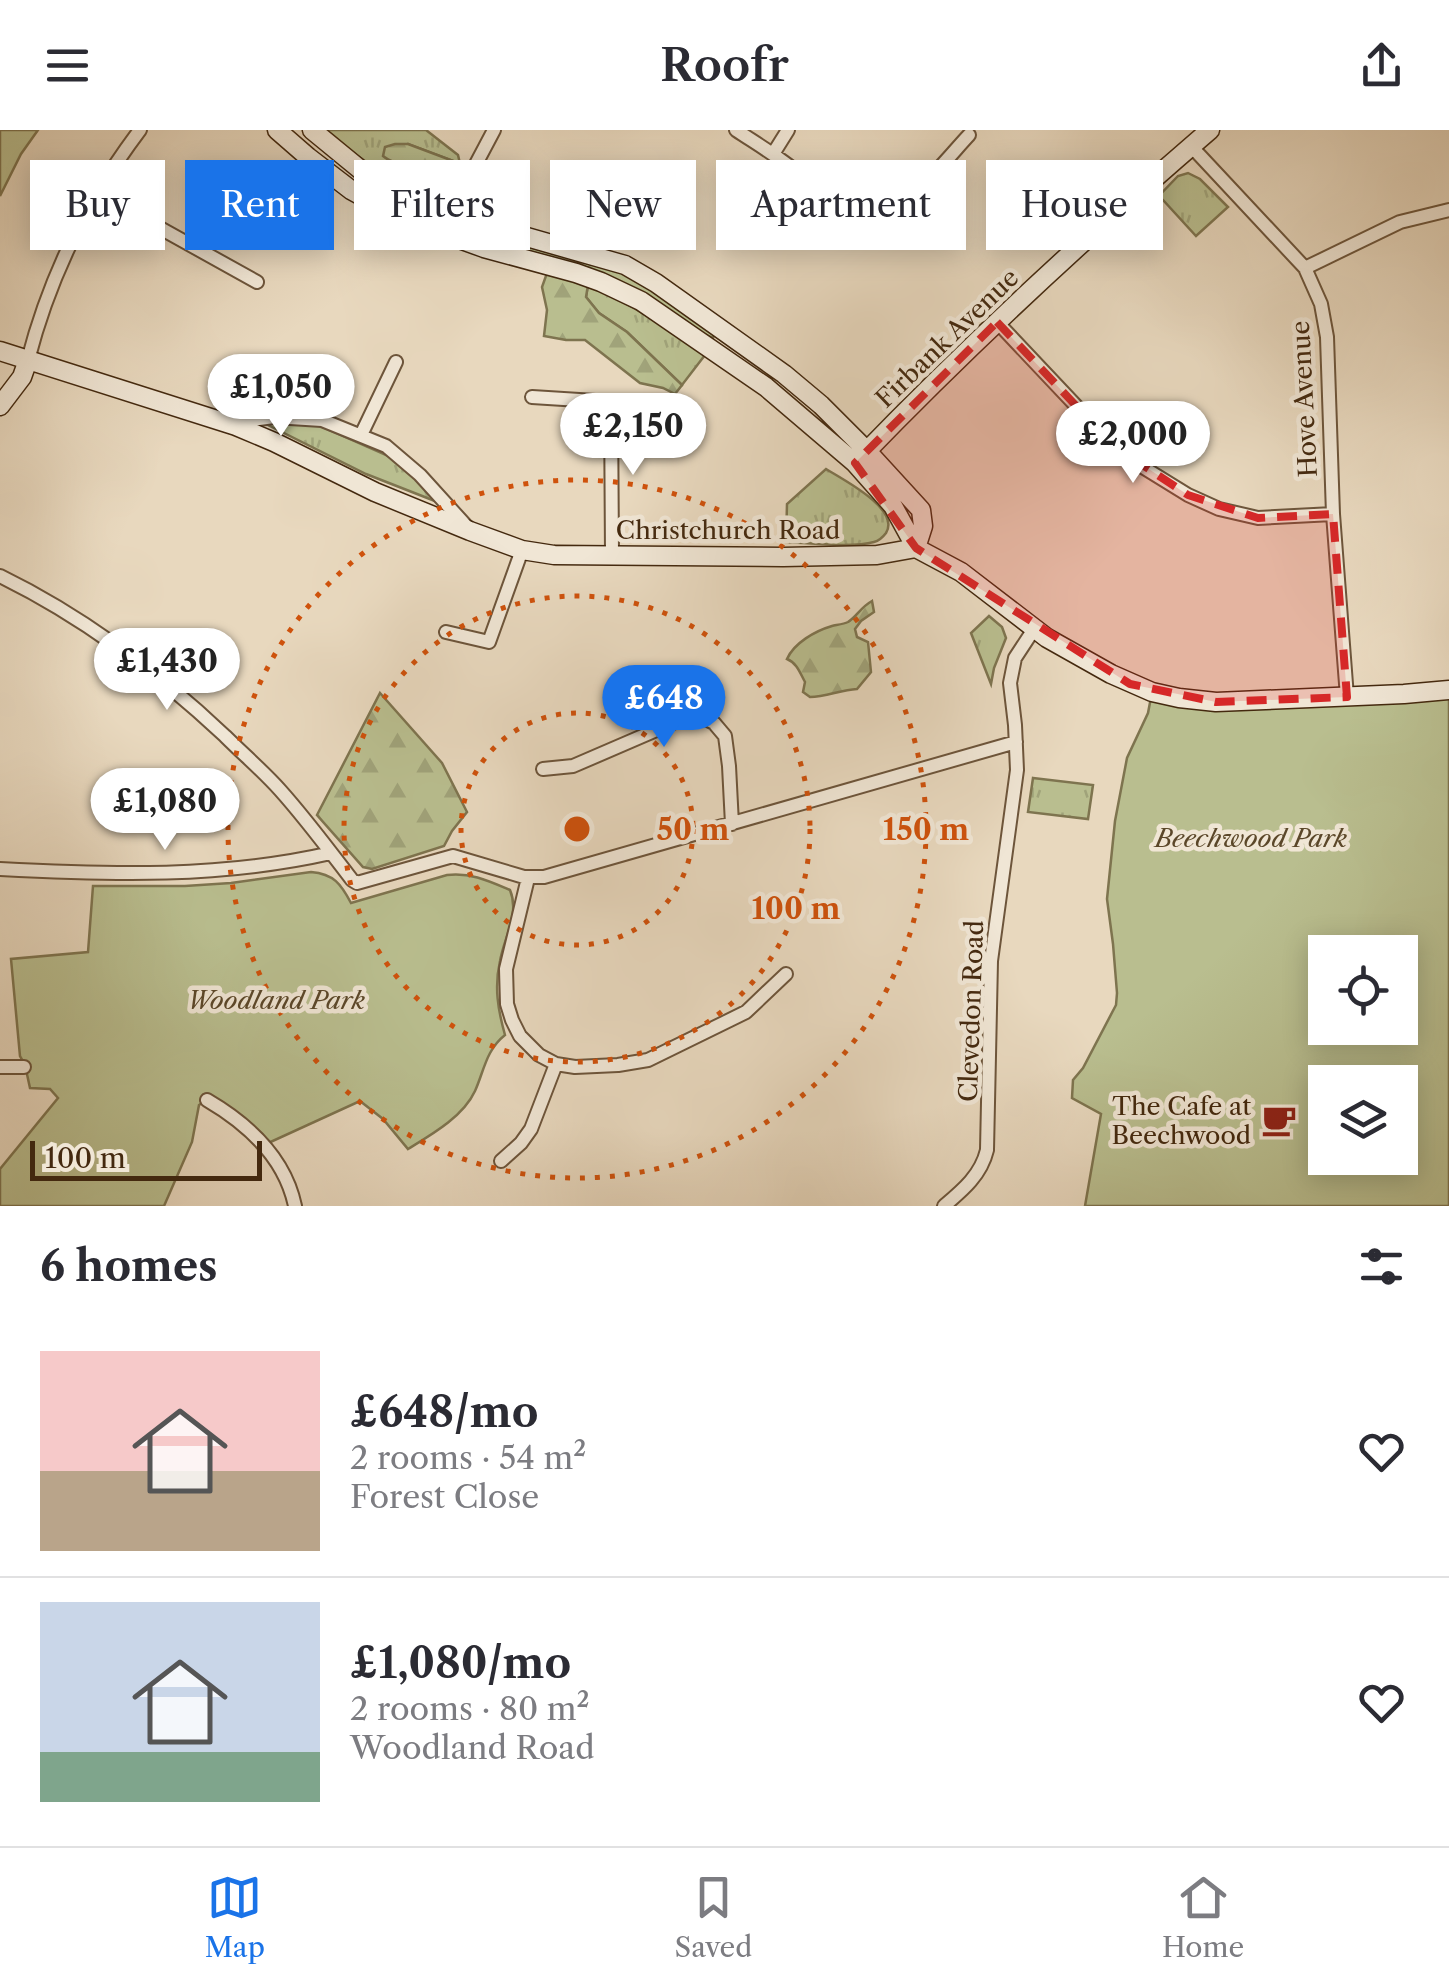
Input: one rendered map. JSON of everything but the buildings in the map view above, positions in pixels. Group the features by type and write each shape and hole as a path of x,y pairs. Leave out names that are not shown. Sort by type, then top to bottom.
{"street":[{"path":"120,160 140,130"},
{"path":"277,130 354,192"},
{"path":"312,130 354,165"},
{"path":"478,160 494,130"},
{"path":"736,130 838,198 854,203 876,202 914,190 969,135"},
{"path":"772,154 788,130"},
{"name":"Firbank Avenue","path":"861,457 997,322 1210,130"},
{"name":"Hove Avenue","path":"1191,146 1305,268 1320,304 1328,337 1332,514 1347,696"},
{"path":"1305,268 1400,222 1449,210"},
{"path":"165,231 258,282"},
{"path":"530,238 624,265 656,283 784,374 820,405 861,457 916,548 961,572 1034,629 1130,684 1179,698 1216,702 1449,690"},
{"path":"0,406 20,380 67,250"},
{"path":"496,250 576,272 641,301 861,457"},
{"path":"997,322 1114,446 1188,494 1219,508 1258,518 1332,514"},
{"path":"712,348 722,330"},
{"name":"Christchurch Road","path":"0,352 228,423 375,492 522,550 547,554 783,557 885,555 916,548"},
{"path":"361,436 396,362"},
{"path":"532,396 611,402 612,554"},
{"path":"228,423 260,418 315,419 336,424 396,453 470,532"},
{"path":"446,632 489,642 522,550"},
{"path":"0,576 90,626 204,717 272,782 352,880 359,883 453,856 528,878 550,875 1016,742"},
{"name":"Clevedon Road","path":"944,1206 975,1177 987,1150 992,960 1014,796 1016,742 1010,674 1015,658 1034,629"},
{"path":"543,769 574,766 682,719 702,717 714,723 724,736 732,824"},
{"path":"0,870 196,873 332,853"},
{"path":"528,878 506,968 507,1004 520,1036 539,1055 556,1064 618,1066 658,1056 746,1012 786,974"},
{"path":"501,1161 531,1129 556,1064"},
{"path":"0,1067 24,1067"},
{"path":"207,1100 236,1119 269,1150 291,1187 295,1206"}],"highlighted area":[{"path":"997,322 1114,446 1188,495 1258,518 1333,514 1347,697 1216,702 1130,684 916,548 855,463"}],"green space":[{"path":"0,130 38,130 0,196"},
{"path":"325,130 426,130 459,160 408,144 388,160 365,160"},
{"path":"408,144 451,160 388,160 383,156 385,147"},
{"path":"1188,173 1200,179 1228,207 1196,236 1163,200 1163,192 1178,176"},
{"path":"530,246 616,269 714,334 713,338 504,250 530,250"},
{"path":"547,273 588,285 586,297 599,313 627,332 682,385 675,394 640,383 585,340 544,336 547,310 542,287"},
{"path":"588,285 634,308 705,355 682,385 627,332 599,313 586,297"},
{"path":"270,422 323,427 393,458 440,503 366,474 268,425"},
{"path":"826,469 868,496 885,514 888,524 880,539 854,545 786,542 787,504"},
{"path":"872,601 874,612 855,629 857,637 868,642 871,672 857,689 810,697 803,692 805,682 798,669 787,659 790,653 812,634 848,622"},
{"path":"989,616 1002,627 1006,638 991,684 971,633"},
{"name":"Beechwood Park","path":"1449,690 1449,1206 1085,1206 1101,1114 1072,1098 1073,1080 1116,1005 1107,899 1115,821 1127,758 1148,713 1152,692 1179,698"},
{"path":"380,693 442,763 467,812 444,846 372,869 363,867 317,815"},
{"path":"1033,778 1093,785 1088,819 1028,812"},
{"name":"Woodland Park","path":"311,872 336,881 351,903 455,874 510,890 512,917 497,980 505,1035 490,1054 463,1109 408,1149 383,1119 360,1101 264,1145 207,1100 199,1105 192,1142 164,1206 0,1206 0,1169 58,1098 50,1089 30,1088 20,1056 11,959 88,952 93,886 185,886"}],"place":[{"name":"The Cafe at Beechwood","path":"1279,1120"}]}
